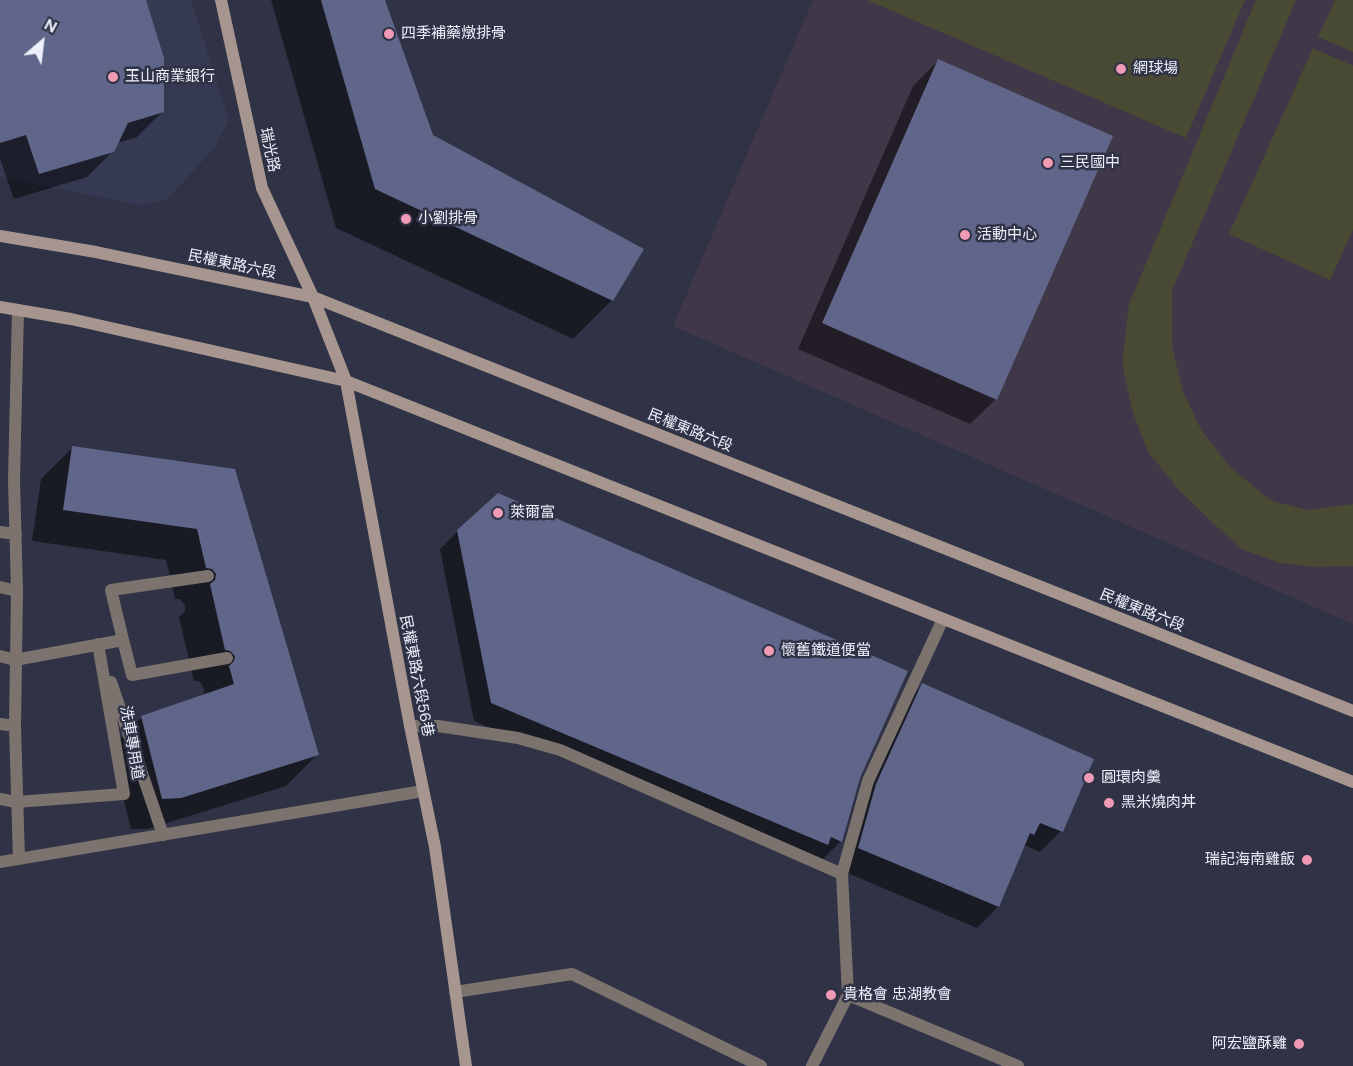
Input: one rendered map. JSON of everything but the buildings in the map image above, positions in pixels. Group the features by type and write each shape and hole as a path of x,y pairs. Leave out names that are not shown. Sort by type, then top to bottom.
{"main road":[{"name":"瑞光路","path":"221,0 262,188 313,297"},
{"name":"民權東路六段","path":"0,236 96,252 313,297 1353,711"},
{"name":"民權東路六段56巷","path":"313,297 346,381 410,726 435,847 466,1066"},
{"path":"0,307 71,320 346,381 1353,782"}],"lane":[{"path":"18,310 14,480 17,591 16,802 20,859"},
{"path":"0,477 14,480"},
{"path":"0,532 16,534"},
{"path":"208,576 111,590 132,675 227,658"},
{"path":"0,587 17,591"},
{"path":"812,1066 848,995 842,874 868,780 944,619"},
{"path":"0,656 15,660 123,640"},
{"path":"98,645 163,835"},
{"name":"洗車專用道","path":"0,799 16,802 124,794 98,645"},
{"path":"0,724 15,726"},
{"path":"410,726 438,726 518,738 560,750 842,874"},
{"path":"0,862 423,791"},
{"path":"455,992 572,974 761,1066"},
{"path":"848,995 1018,1066"}],"shaded area":[{"path":"0,0 191,0 229,120 214,149 166,200 139,205 0,177"},
{"name":"三民國中","path":"813,0 1353,0 1353,624 673,326"}],"green space":[{"name":"網球場","path":"867,0 1245,0 1186,138"},
{"path":"1256,0 1296,0 1172,291 1172,346 1183,391 1201,430 1231,468 1272,501 1307,510 1353,504 1353,566 1316,567 1280,563 1242,549 1178,489 1148,452 1132,410 1122,362 1129,304"},
{"path":"1335,0 1353,0 1353,52 1318,37"},
{"path":"1313,48 1353,66 1353,230 1330,280 1229,234"}],"place":[{"name":"四季補藥燉排骨","path":"389,34"},
{"name":"網球場","path":"1121,69"},
{"name":"玉山商業銀行","path":"113,77"},
{"name":"三民國中","path":"1048,163"},
{"name":"小劉排骨","path":"406,219"},
{"name":"活動中心","path":"965,235"},
{"name":"萊爾富","path":"498,513"},
{"name":"懷舊鐵道便當","path":"769,651"},
{"name":"圓環肉羹","path":"1089,778"},
{"name":"黑米燒肉丼","path":"1109,803"},
{"name":"瑞記海南雞飯","path":"1307,860"},
{"name":"貴格會 忠湖教會","path":"831,995"},
{"name":"阿宏鹽酥雞","path":"1299,1044"}]}
